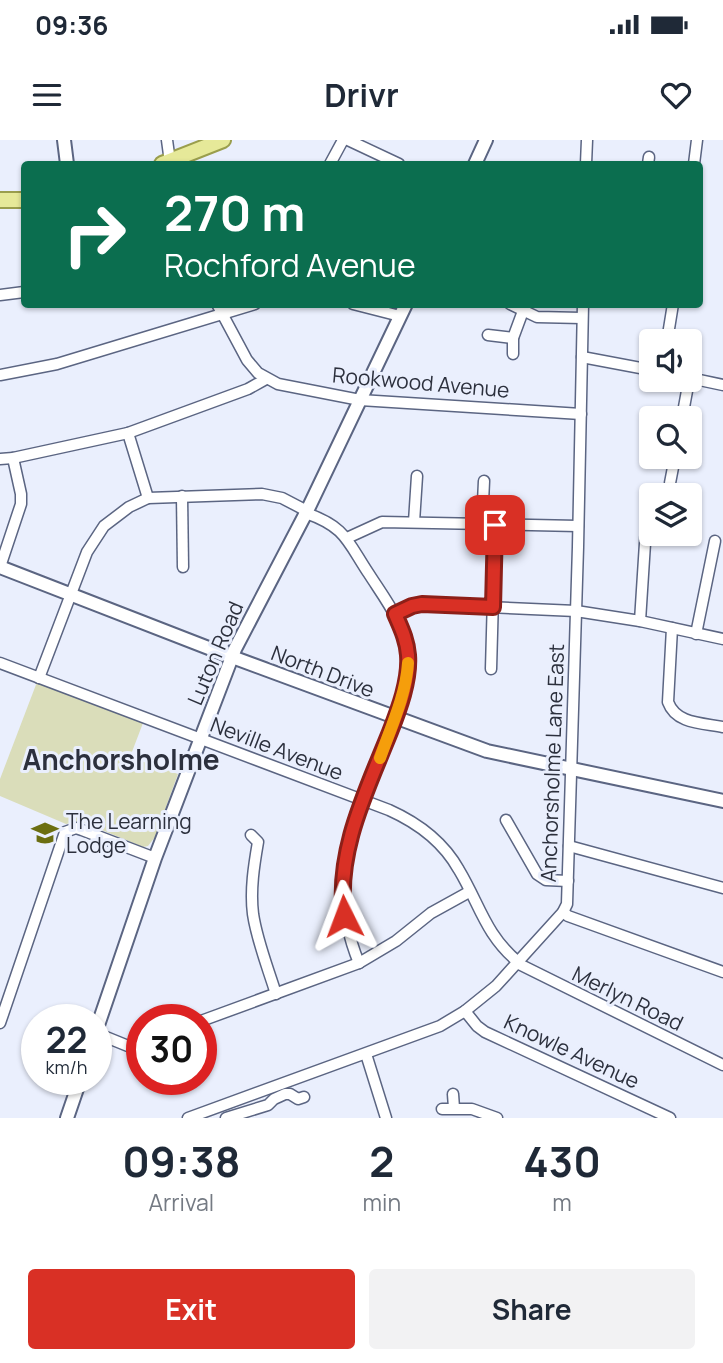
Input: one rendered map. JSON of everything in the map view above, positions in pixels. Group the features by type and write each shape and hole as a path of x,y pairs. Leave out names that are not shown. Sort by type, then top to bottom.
{"main road":[{"path":"171,161 223,140"},
{"path":"0,200 21,200"}],"street":[{"path":"64,140 67,161"},
{"path":"166,161 167,140"},
{"path":"332,161 345,140 392,161"},
{"path":"476,161 486,140"},
{"path":"586,161 587,140"},
{"path":"694,161 697,140"},
{"path":"0,295 21,292"},
{"path":"517,308 544,318 582,318"},
{"name":"Anchorsholme Lane East","path":"188,1118 440,1026 465,1011 496,986 563,912 567,904 583,308"},
{"path":"669,329 672,308"},
{"path":"0,375 57,364 219,310 247,360 266,379 248,389 128,433 0,459"},
{"name":"Luton Road","path":"105,1004 155,858 232,657 307,512 403,310"},
{"path":"513,354 513,338 523,311"},
{"path":"488,335 513,338"},
{"path":"582,357 639,368"},
{"name":"Rookwood Avenue","path":"266,379 288,387 360,400 581,414"},
{"path":"702,381 723,385"},
{"path":"128,433 148,498"},
{"path":"0,567 21,504 13,458"},
{"path":"670,483 673,469"},
{"path":"414,522 416,477"},
{"path":"482,524 484,481"},
{"path":"39,678 87,552 104,527 129,507 148,498 262,494 282,498 329,522 347,538 395,614 405,637 408,657 407,676 395,719 347,847 342,875 344,916 359,962"},
{"path":"182,496 183,567"},
{"path":"347,538 382,522 578,526"},
{"path":"491,669 495,525"},
{"path":"696,634 715,541"},
{"path":"640,621 645,546"},
{"name":"North Drive","path":"0,567 395,719 487,751 723,801"},
{"path":"395,614 422,604 576,611 640,621 723,639"},
{"path":"672,628 668,702 672,711 680,719 723,727"},
{"name":"Neville Avenue","path":"0,663 400,815 426,832 450,857 492,934 518,962"},
{"path":"506,820 519,829 537,874 546,880 568,881"},
{"path":"0,1023 65,832 76,828 155,858"},
{"path":"258,838 248,915 276,994"},
{"path":"569,846 723,888"},
{"path":"217,1013 276,994 359,962 396,941 431,913 469,891"},
{"path":"563,912 723,972"},
{"name":"Merlyn Road","path":"518,962 723,1065"},
{"name":"Knowle Avenue","path":"465,1011 485,1032 670,1118"},
{"path":"366,1054 386,1118"},
{"path":"226,1118 261,1113 285,1094 298,1099 304,1097"},
{"path":"453,1094 454,1108"},
{"path":"67,1118 75,1095"},
{"path":"442,1109 480,1111 497,1118"}],"green space":[{"path":"37,682 143,723 130,757 178,774 155,837 148,846 143,847 80,821 66,824 0,796 0,779"}],"slow traffic":[{"path":"380,758 395,719 408,663"}],"place":[{"name":"The Learning Lodge","path":"45,833"}],"district":[{"name":"Anchorsholme","path":"121,759"}],"route":[{"path":"344,916 342,875 347,847 395,719 407,676 405,637 395,614 422,604 493,607 495,525"}]}
